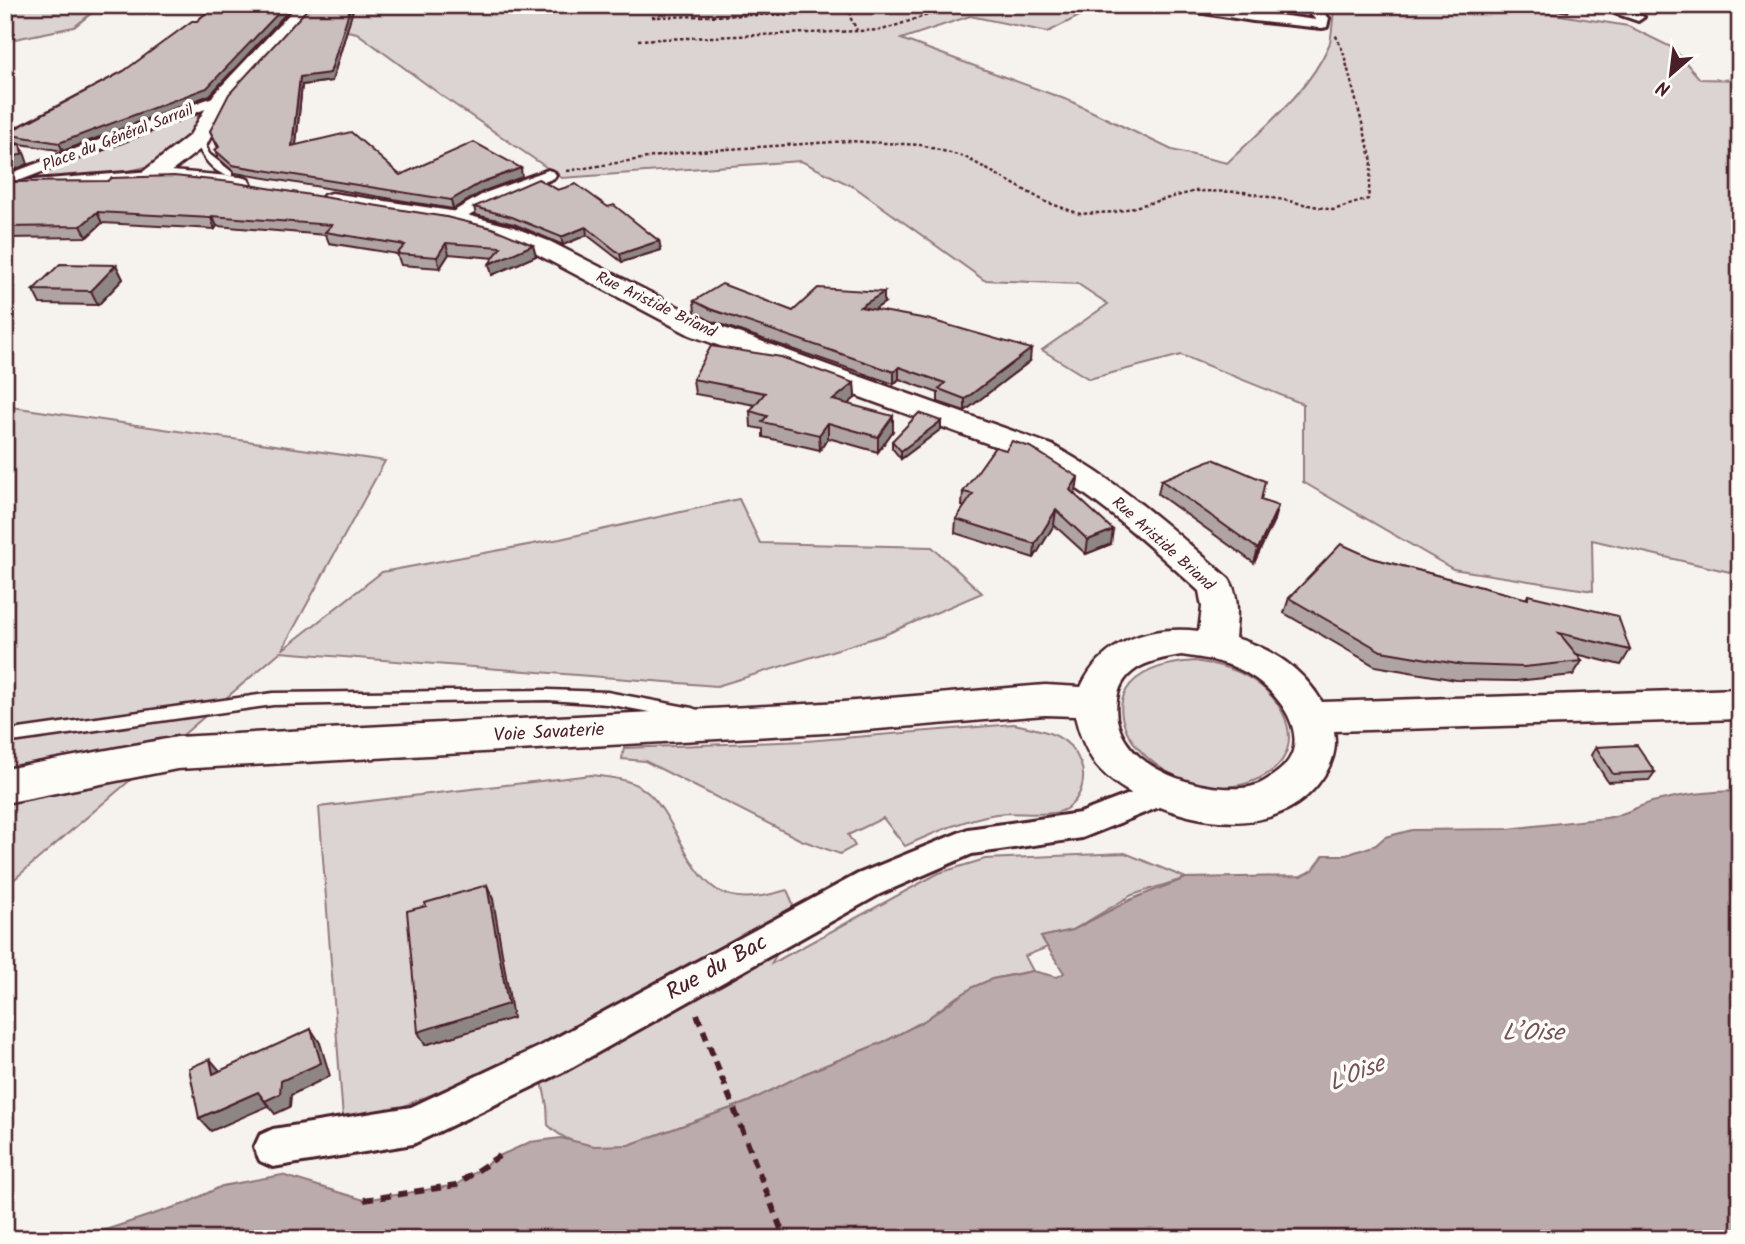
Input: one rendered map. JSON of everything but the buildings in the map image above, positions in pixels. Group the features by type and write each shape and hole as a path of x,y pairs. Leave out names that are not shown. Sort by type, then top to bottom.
{"street":[{"path":"199,138 221,98 308,5"},
{"path":"1179,5 1253,18 1322,24 1323,18 1308,5"},
{"path":"1597,5 1638,17"},
{"name":"Place du Général Sarrail","path":"10,183 221,98"},
{"name":"Place du Général Sarrail","path":"152,176 199,138"},
{"path":"451,218 491,197 548,175"},
{"path":"10,183 152,176 232,179 272,190"},
{"name":"Rue Aristide Briand","path":"310,196 451,218 542,247 700,329 1041,452 1077,472 1128,508 1216,587 1220,607 1216,646"},
{"path":"1181,642 1216,646 1247,656 1275,672 1297,693 1312,717 1317,742 1310,766 1294,786 1267,800 1234,806 1210,804 1163,793 1133,775 1110,752 1097,727 1094,702 1103,678 1122,659 1149,647 1181,642"},
{"name":"Voie Savaterie","path":"5,786 177,753 738,723 1045,700 1094,702"},
{"path":"1312,717 1740,704"},
{"name":"Rue du Bac","path":"273,1149 412,1125 552,1059 869,884 968,842 1082,825 1163,793"}],"lane":[{"path":"199,138 205,155 232,179"},
{"path":"5,737 272,699 560,695 607,698 738,723"}],"path":[{"path":"811,5 828,11"},
{"path":"638,40 882,30 940,11 944,5"},
{"path":"652,17 828,11 854,6"},
{"path":"854,6 850,17 858,31"},
{"path":"548,175 684,152 848,141 921,145 965,157 1046,202 1080,214 1115,212 1196,191 1244,192 1333,210 1368,199 1372,161 1343,51 1333,27 1322,24"},
{"path":"698,1015 785,1239"},
{"path":"364,1200 456,1185 499,1156"}],"shaded area":[{"path":"5,5 102,5 74,27 5,41"},
{"path":"429,5 1101,5 1048,32 970,16 901,39 1070,101 1172,150 1227,163 1284,109 1309,79 1329,45 1334,8 1355,11 1352,5 1448,5 1453,10 1485,7 1523,9 1628,26 1673,48 1700,79 1740,80 1740,577 1734,573 1592,540 1593,591 1453,569 1303,482 1303,404 1181,355 1089,379 1042,350 1108,304 1078,284 984,280 856,188 801,161 562,178 445,98 357,33 303,22 310,10"},
{"path":"186,113 202,117 193,137 178,152 159,162 110,174 13,184 154,130"},
{"path":"5,406 385,461 282,650 382,572 560,539 739,499 760,543 932,547 982,593 884,635 717,686 280,652 10,883 5,953"},
{"path":"1195,661 1240,673 1261,685 1273,698 1288,726 1289,741 1285,756 1275,769 1258,779 1221,787 1186,781 1155,764 1132,741 1122,715 1126,690 1150,671"},
{"path":"1014,724 1053,734 1075,752 1082,768 1083,781 1076,799 1066,809 1042,814 1004,813 984,816 905,846 883,818 848,835 855,846 840,854 801,840 645,761 622,759 624,748 806,741"},
{"path":"591,775 627,781 647,792 663,810 696,867 717,890 745,897 764,896 787,890 794,912 793,921 771,964 939,873 985,859 1125,853 1186,878 1132,895 1073,930 1042,937 1048,947 1025,956 1033,971 992,979 955,998 924,1021 888,1040 804,1074 748,1102 629,1145 585,1145 565,1138 548,1125 536,1051 344,1131 319,807"}],"water":[{"name":"L’Oise","path":"1740,791 1740,1239 78,1239 187,1203 222,1186 282,1175 364,1200 456,1185 499,1156 530,1142 561,1138 594,1146 629,1145 748,1102 804,1074 888,1040 924,1021 973,987 992,979 1033,971 1057,977 1064,973 1041,937 1073,930 1132,899 1186,878 1301,876 1313,870 1324,855 1346,855 1376,845 1385,837 1412,830 1508,829 1606,818 1673,797"}],"water label":[{"name":"L'Oise","path":"1357,1074"}]}
